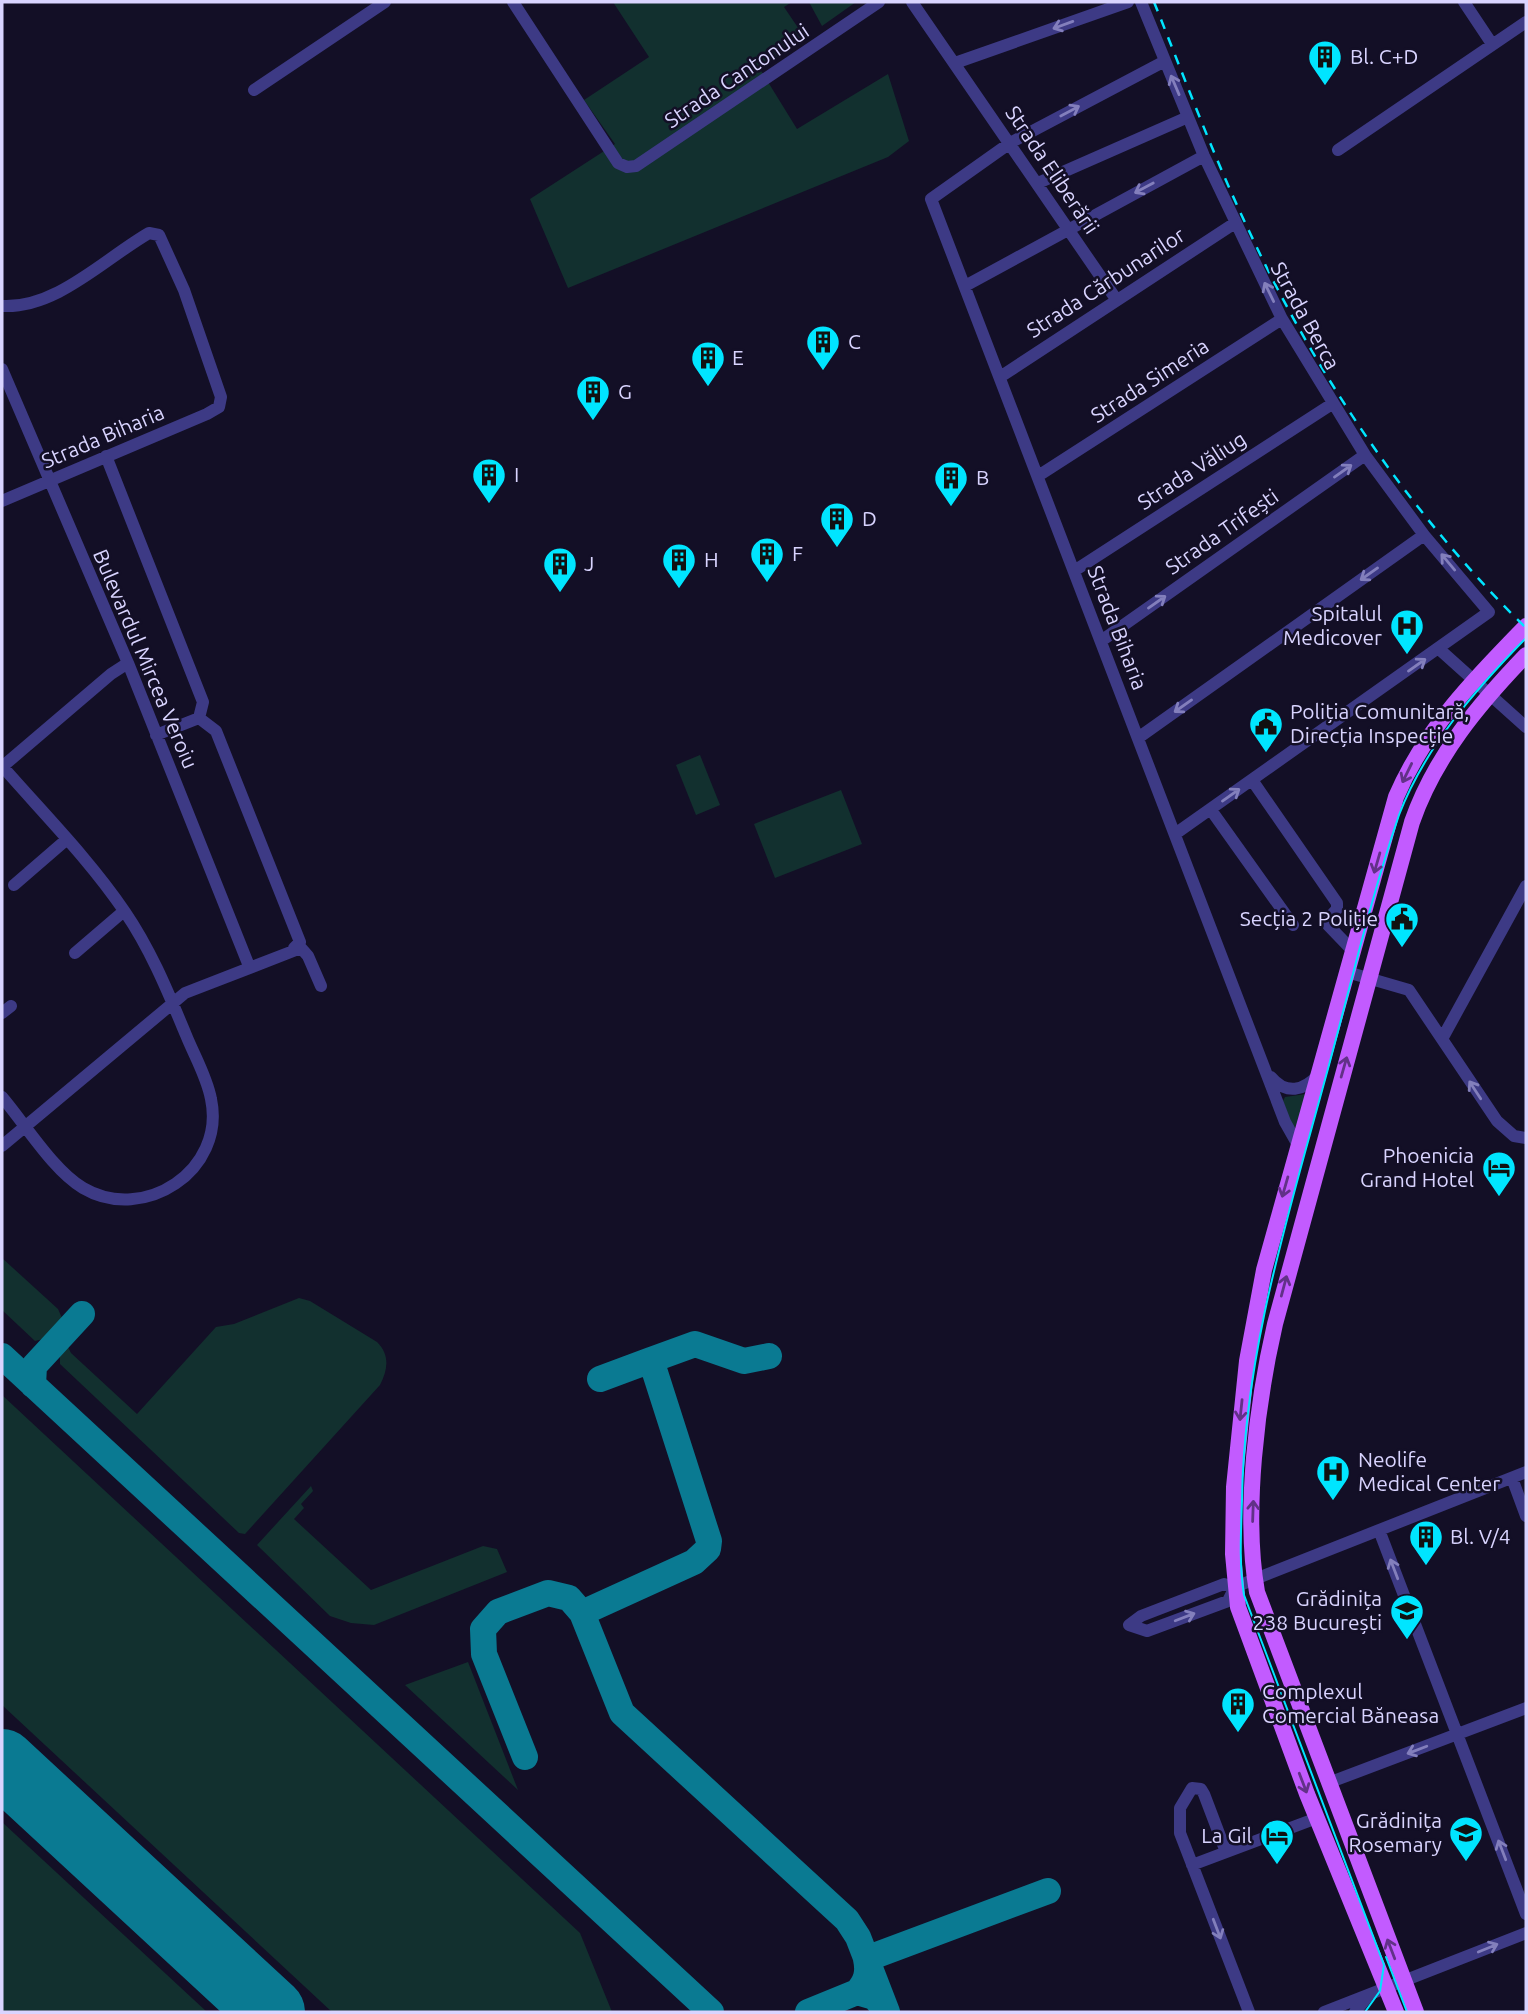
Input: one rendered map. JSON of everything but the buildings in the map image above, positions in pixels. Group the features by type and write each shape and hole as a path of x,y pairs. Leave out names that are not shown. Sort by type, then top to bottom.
{"main road":[{"path":"1395,2012 1241,1619 1235,1587 1234,1487 1247,1361 1264,1270 1396,797 1434,728 1466,688 1526,626"},
{"path":"1416,2012 1262,1611 1255,1579 1254,1497 1265,1367 1298,1232 1417,807 1433,774 1461,729 1526,654"}],"street":[{"path":"254,90 385,2"},
{"name":"Strada Cantonului","path":"513,2 618,163 627,167 636,166 651,157 862,6 879,2"},
{"path":"912,2 955,63 1128,2"},
{"name":"Strada Berca","path":"1141,2 1204,156 1282,319 1365,455 1424,534 1486,607 1487,616 1439,649"},
{"path":"1464,2 1492,44"},
{"path":"1338,150 1526,22"},
{"path":"1010,143 1165,61"},
{"name":"Strada Eliberării","path":"955,63 1116,299"},
{"path":"1038,183 1188,117"},
{"name":"Strada Biharia","path":"1010,143 931,199 1266,1072 1298,1145"},
{"path":"965,286 1204,156"},
{"name":"Strada Cărbunarilor","path":"1000,377 1235,223"},
{"name":"Strada Biharia","path":"2,306 33,304 52,295 149,233 159,235 184,290 221,390 219,407 2,502"},
{"name":"Strada Simeria","path":"1038,476 1282,319"},
{"name":"Bulevardul Mircea Veroiu","path":"2,369 128,663 249,966"},
{"name":"Strada Văliug","path":"1074,571 1332,404"},
{"name":"Strada Trifești","path":"1101,641 1365,455"},
{"path":"106,456 203,702 198,718"},
{"path":"1138,738 1424,534"},
{"path":"1175,834 1439,649 1526,727"},
{"path":"2,1097 71,1179 106,1198 143,1198 156,1195 183,1180 203,1154 208,1141 211,1099 152,956 124,911 2,766 111,674 128,663"},
{"path":"156,735 198,718"},
{"path":"2,1146 185,993 294,948 300,942 216,731 198,718"},
{"path":"1252,780 1337,903 1337,909 1328,919 1328,925 1353,951"},
{"path":"1211,810 1293,925"},
{"path":"14,885 66,839"},
{"path":"1442,1039 1526,886"},
{"path":"75,953 124,911"},
{"path":"294,948 304,951 321,986"},
{"path":"1347,972 1409,990 1497,1121 1514,1136 1526,1138"},
{"path":"1266,1072 1278,1085 1289,1090 1306,1086 1318,1075"},
{"path":"1235,1587 1228,1601 1147,1631 1129,1625 1141,1616 1224,1584 1235,1587 1526,1472"},
{"path":"1512,1478 1526,1516"},
{"path":"1379,1530 1526,1914"},
{"path":"1328,1783 1526,1708"},
{"path":"1226,1852 1204,1794 1201,1789 1192,1788 1183,1799 1178,1821 1192,1865 1249,2012"},
{"path":"1192,1865 1317,1818"},
{"path":"1324,2012 1526,1933"},
{"path":"1355,2012 1368,1996"}],"green space":[{"path":"613,2 792,2 784,7 805,38 760,69 797,129 888,74 909,141 888,157 568,288 530,199 615,144 584,100 649,57"},
{"path":"809,2 856,2 822,26"},
{"path":"700,755 720,805 696,815 676,765"},
{"path":"841,790 862,844 775,878 754,824"},
{"path":"1306,1094 1296,1127 1292,1126 1283,1101 1285,1097"},
{"path":"2,1258 58,1309 62,1318 43,1339 35,1341 2,1310"},
{"path":"299,1298 310,1301 377,1342 386,1357 385,1373 380,1385 245,1534 239,1533 60,1364 60,1355 68,1347 71,1353 137,1414 216,1327 234,1324"},
{"path":"2,1395 580,1933 612,2012 332,2012 2,1705"},
{"path":"311,1486 313,1491 301,1504 304,1508 294,1519 371,1590 483,1546 497,1549 507,1572 374,1625 351,1623 330,1616 257,1545"},
{"path":"468,1662 518,1790 405,1685"},
{"path":"2,1822 207,2012 2,2012"}],"taxiway":[{"path":"33,1385 34,1366 82,1314"},
{"path":"651,1360 695,1344 744,1361 769,1356"},
{"path":"2,1356 711,2012"},
{"path":"582,1613 694,1562 708,1549 709,1541 651,1360 600,1379"},
{"path":"525,1757 484,1654 483,1629 498,1612 548,1593 569,1598 582,1613 622,1713 847,1920 858,1937 887,2012"},
{"path":"886,2010 874,1997 857,1992 866,1977 866,1959 1048,1891"},
{"path":"808,2012 857,1992"}],"runway":[{"path":"2,1763 271,2012"}],"tram line":[{"path":"1365,2012 1380,1991 1384,1965 1244,1595 1241,1524 1251,1392 1259,1339 1283,1233 1369,912 1399,815 1423,766 1453,720 1526,638"},
{"path":"1386,1957 1407,2012"}],"railway":[{"path":"1154,2 1237,205 1305,340 1370,442 1406,492 1484,585 1526,628"}],"place":[{"name":"Bl. C+D","path":"1325,87"},
{"name":"C","path":"823,372"},
{"name":"E","path":"708,388"},
{"name":"G","path":"593,422"},
{"name":"I","path":"489,505"},
{"name":"B","path":"951,508"},
{"name":"D","path":"837,549"},
{"name":"F","path":"767,584"},
{"name":"H","path":"679,590"},
{"name":"J","path":"560,594"},
{"name":"Spitalul Medicover","path":"1407,656"},
{"name":"Poliția Comunitară, Direcția Inspecție","path":"1266,754"},
{"name":"Secția 2 Poliție","path":"1402,949"},
{"name":"Phoenicia Grand Hotel","path":"1499,1198"},
{"name":"Neolife Medical Center","path":"1333,1502"},
{"name":"Bl. V/4","path":"1426,1567"},
{"name":"Grădinița 238 București","path":"1407,1641"},
{"name":"Complexul Comercial Băneasa","path":"1238,1734"},
{"name":"Grădinița Rosemary","path":"1466,1863"},
{"name":"La Gil","path":"1277,1866"}]}
